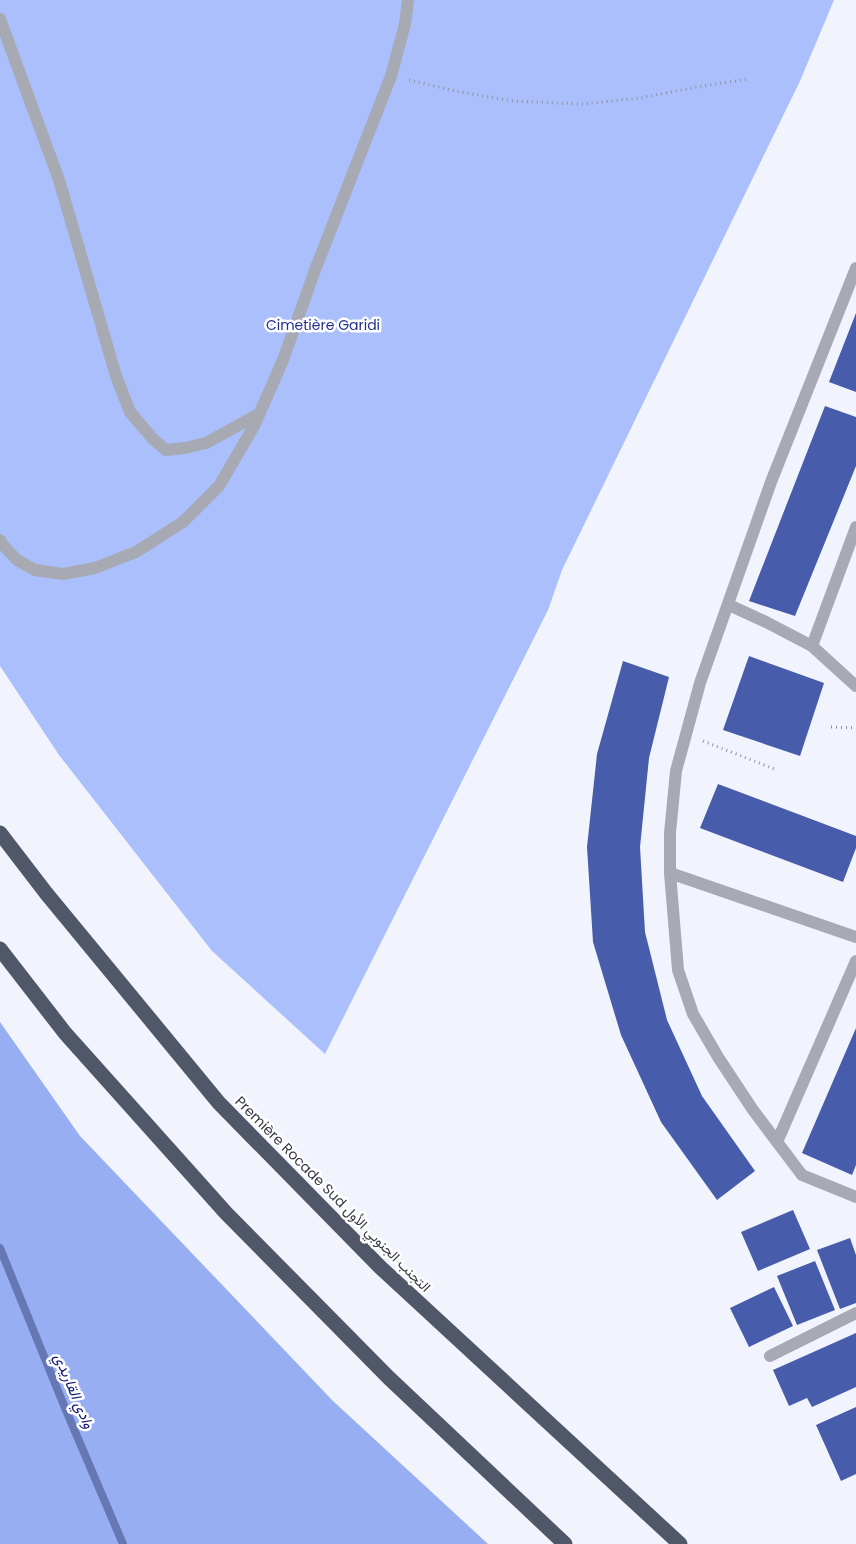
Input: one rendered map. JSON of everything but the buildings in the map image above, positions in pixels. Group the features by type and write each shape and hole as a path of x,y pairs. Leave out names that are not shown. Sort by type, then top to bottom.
{"highway":[{"name":"Première Rocade Sud التجنب الجنوبي الأول","path":"0,833 46,893 219,1104 380,1267 680,1544"},
{"path":"0,948 65,1032 226,1212 390,1378 565,1544"}],"street":[{"path":"0,540 17,560 35,570 63,574 95,568 136,552 183,522 219,486 254,426 283,360 315,270 391,76 405,24 408,0"},
{"path":"0,19 59,180 111,359 130,412 153,439 166,450 206,443 259,414"},
{"path":"856,268 771,482 700,683 676,771 670,833 670,873 678,970 693,1014 718,1057 753,1110 802,1175 856,1197"},
{"path":"812,646 856,527"},
{"path":"729,605 812,646 856,686"},
{"path":"670,873 856,936"},
{"path":"777,1142 856,961"},
{"path":"770,1356 856,1313"}],"path":[{"path":"391,76 455,91 512,101 583,104 640,98 750,79"},
{"path":"831,727 856,728"},
{"path":"686,734 777,770"}],"green space":[{"name":"Cimetière Garidi","path":"0,0 834,0 800,81 562,570 548,610 325,1054 212,951 59,755 0,666"}],"shaded area":[{"path":"0,1022 80,1136 333,1401 488,1544 0,1544"}],"waterway":[{"name":"وادي القاريدي","path":"0,1248 123,1544"}]}
